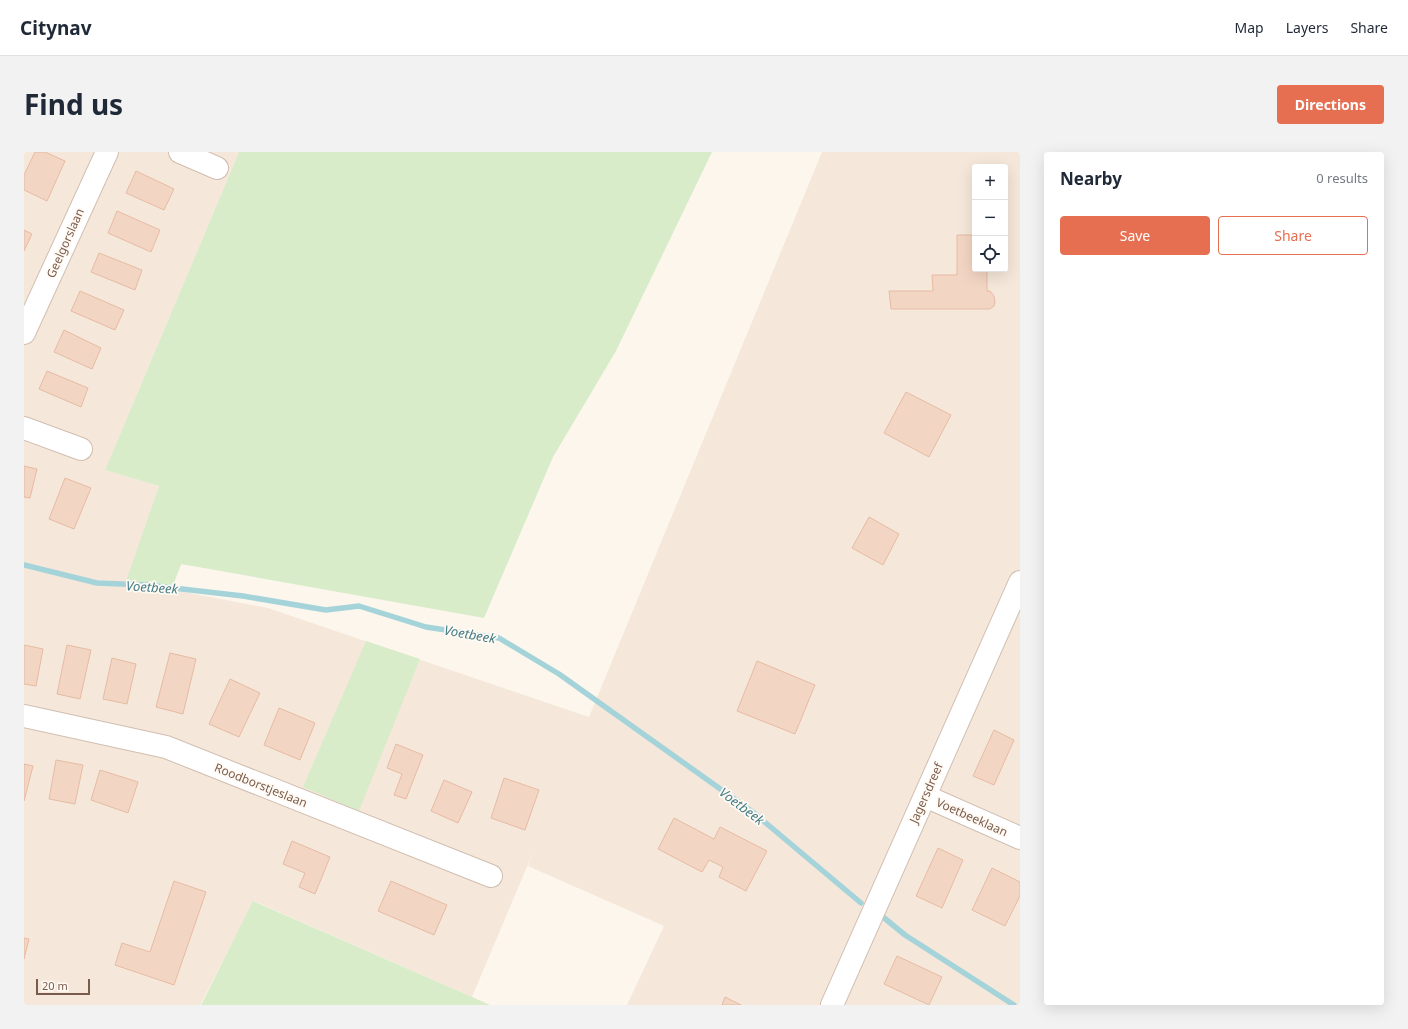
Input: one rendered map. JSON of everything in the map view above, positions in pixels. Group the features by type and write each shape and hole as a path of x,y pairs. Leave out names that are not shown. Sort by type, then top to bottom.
{"street":[{"name":"Geelgorslaan","path":"24,333 106,152"},
{"path":"180,152 217,168"},
{"path":"24,428 81,448"},
{"name":"Jagersdreef","path":"832,1005 1020,582"},
{"name":"Roodborstjeslaan","path":"24,716 166,747 491,876"},
{"name":"Voetbeeklaan","path":"925,796 1020,838"}],"shaded area":[{"path":"24,152 239,152 105,470 159,486 127,581 268,608 589,717 822,152 1020,152 1020,1005 627,1005 664,926 528,866 534,850 472,997 254,901 200,1005 24,1005"}],"green space":[{"path":"239,152 712,152 616,351 553,457 484,618 181,564 172,588 126,581 159,486 105,470"},
{"path":"366,641 420,659 359,811 303,787"},
{"path":"253,901 472,997 490,1005 201,1005"}],"building":[{"path":"35,152 45,152 65,161 47,201 24,190 24,175"},
{"path":"136,171 174,189 164,210 126,193"},
{"path":"117,211 160,230 151,252 108,233"},
{"path":"24,230 32,234 24,251"},
{"path":"957,235 972,235 972,272 987,272 987,291 990,291 994,296 994,306 990,309 891,309 889,291 933,291 932,275 957,275"},
{"path":"99,253 142,270 135,290 91,272"},
{"path":"80,291 124,310 115,330 71,311"},
{"path":"64,330 101,348 92,369 54,352"},
{"path":"47,371 88,388 81,407 39,389"},
{"path":"906,392 951,415 929,457 884,433"},
{"path":"24,466 37,469 30,498 24,497"},
{"path":"65,478 91,488 74,529 49,519"},
{"path":"869,517 899,534 883,565 852,548"},
{"path":"24,645 43,649 36,686 24,684"},
{"path":"67,645 91,650 80,699 57,694"},
{"path":"170,653 196,659 183,714 156,707"},
{"path":"112,658 136,664 127,704 103,699"},
{"path":"757,661 815,685 795,734 737,711"},
{"path":"230,679 260,693 239,737 209,724"},
{"path":"279,708 315,723 300,760 264,745"},
{"path":"994,730 1014,740 994,785 973,776"},
{"path":"396,744 423,755 406,799 394,795 402,774 387,768"},
{"path":"56,760 83,765 75,804 49,799"},
{"path":"24,764 33,766 24,801"},
{"path":"100,770 138,782 128,813 91,800"},
{"path":"504,778 539,790 525,830 491,818"},
{"path":"444,780 472,792 458,823 431,811"},
{"path":"674,818 714,839 720,827 767,851 746,891 719,877 723,867 709,860 702,872 658,849"},
{"path":"292,841 330,857 315,894 299,887 305,873 283,864"},
{"path":"938,848 963,860 942,908 916,896"},
{"path":"992,868 1020,882 1020,896 1005,926 972,910"},
{"path":"174,881 206,892 174,985 115,965 122,943 150,952"},
{"path":"391,881 447,905 434,935 378,911"},
{"path":"24,938 29,939 24,959"},
{"path":"897,956 942,977 929,1005 884,984"},
{"path":"725,997 741,1005 722,1005"}],"waterway":[{"name":"Voetbeek","path":"24,565 97,583 147,585 243,596 326,610 359,606 426,627 499,638 559,674 754,813 861,903"},
{"name":"Voetbeek","path":"883,917 905,935 1014,1005"}]}
